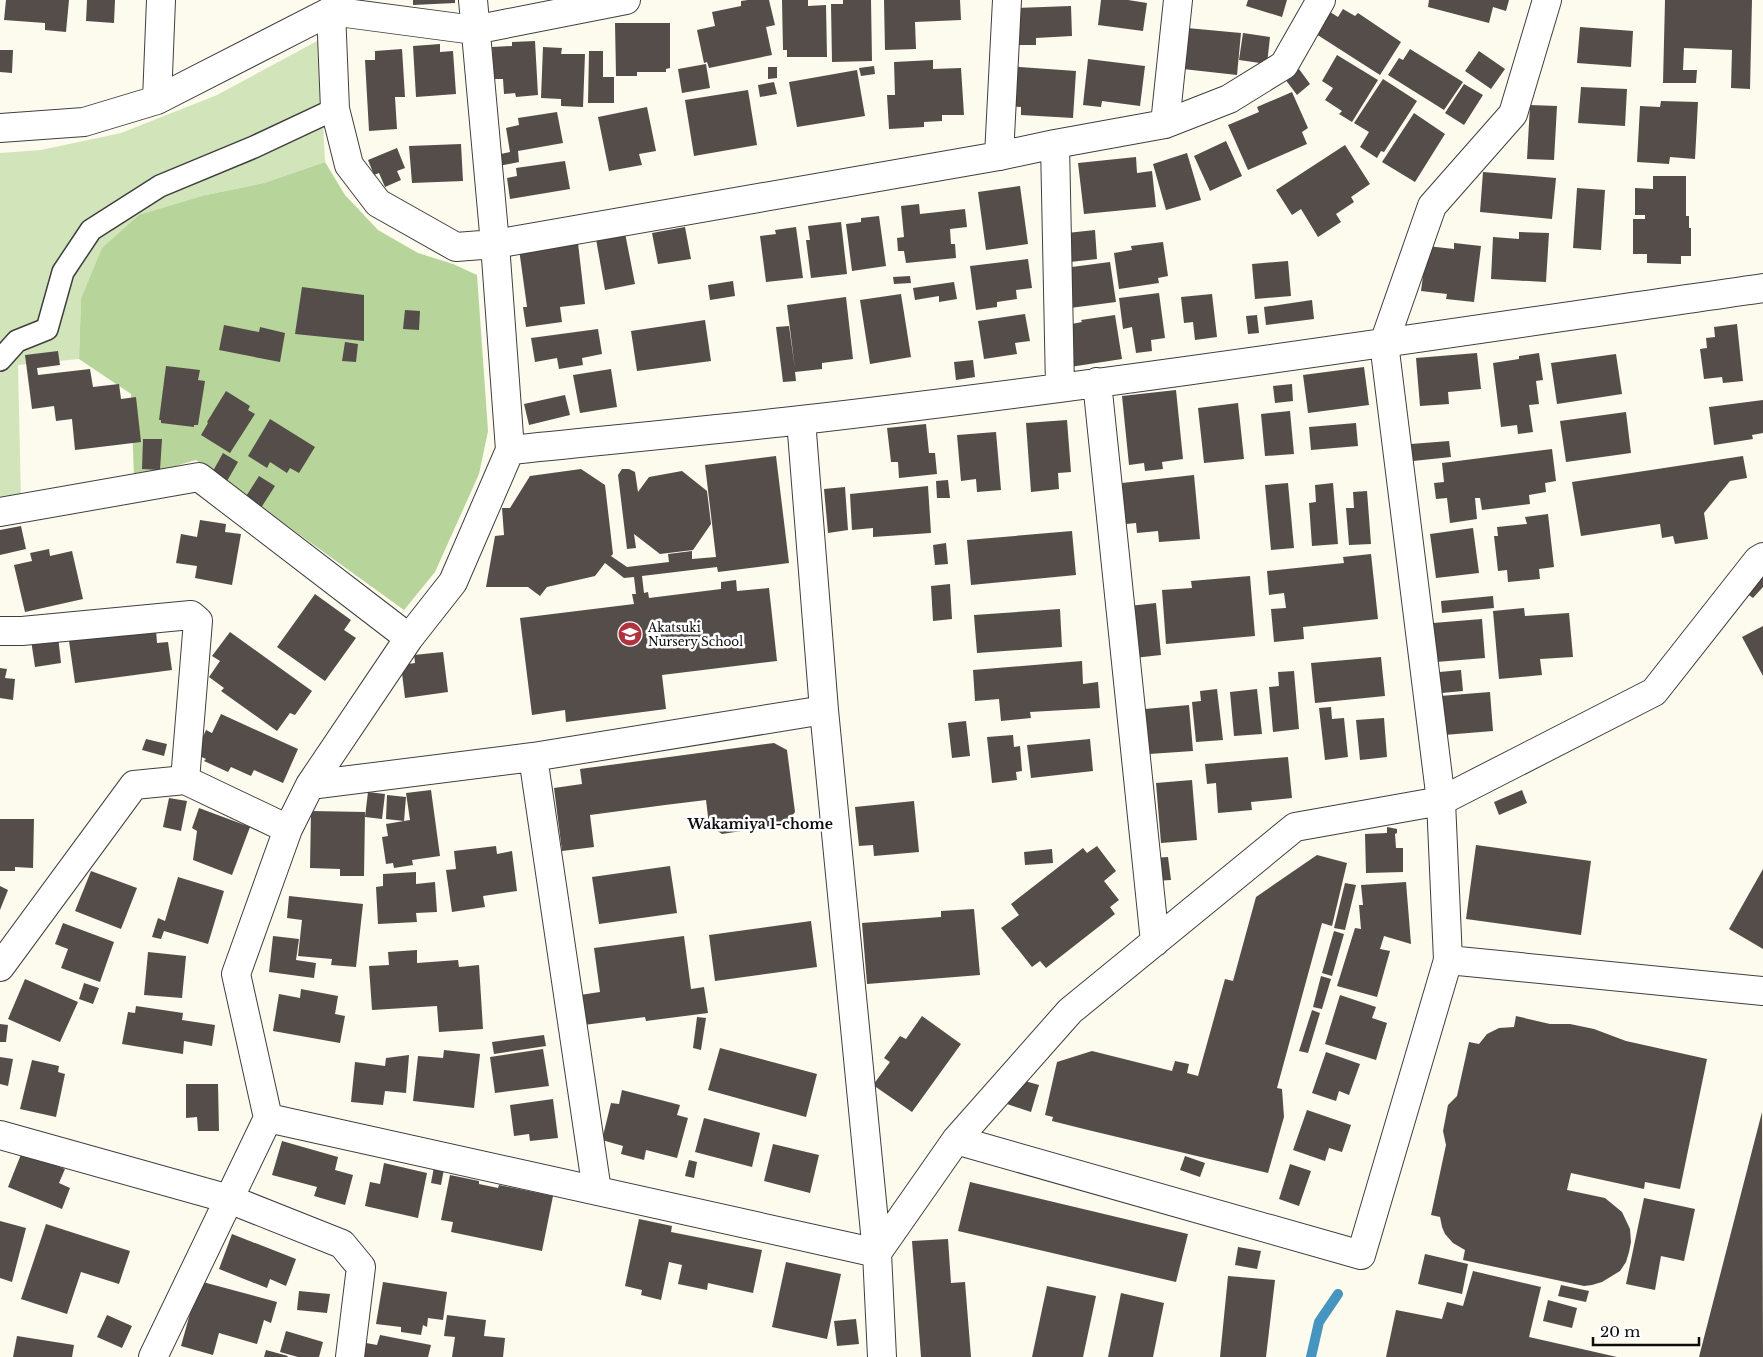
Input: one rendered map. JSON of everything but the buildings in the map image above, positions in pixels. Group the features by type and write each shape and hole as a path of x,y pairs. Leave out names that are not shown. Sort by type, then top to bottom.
{"street":[{"path":"157,100 161,0"},
{"path":"153,1357 268,1118 236,974 288,829 310,784 409,638 454,582 510,450 495,244 474,30 473,0"},
{"path":"0,128 84,122 157,100 331,11 474,30 626,0"},
{"path":"999,156 1006,0"},
{"path":"1165,124 1178,0"},
{"path":"331,11 335,109 349,165 378,203 456,247 495,244 999,156 1165,124 1229,99 1284,65 1321,0"},
{"path":"956,1140 1361,1255 1448,960 1440,801 1384,343 1432,206 1513,114 1547,0"},
{"path":"0,360 17,341 47,329 63,272 91,230 160,186 254,147 335,109"},
{"path":"1055,144 1060,387"},
{"path":"510,450 800,420 1060,387 1384,343 1763,288"},
{"path":"1097,382 1155,942"},
{"path":"800,420 824,710 877,1253 882,1357"},
{"path":"0,512 199,477 409,638"},
{"path":"877,1253 956,1140 1070,1011 1295,827 1440,801 1654,692 1758,560 1763,557"},
{"path":"0,631 22,631 191,615 198,621 185,780"},
{"path":"310,784 533,757 824,710"},
{"path":"533,757 597,1191"},
{"path":"0,967 134,785 185,780 288,829"},
{"path":"1448,960 1763,991"},
{"path":"268,1118 877,1253"},
{"path":"0,1135 230,1199 342,1244 361,1267 350,1357"}],"green space":[{"path":"319,40 325,162 264,183 206,195 81,299 79,359 18,365 21,499 0,502 0,153 41,150 121,133 217,95"},
{"path":"325,162 345,195 378,230 418,253 453,264 477,275 488,431 479,474 435,572 404,610 196,460 134,478 131,394 79,359 81,299 102,248 139,215 206,195 264,183"}],"waterway":[{"path":"1311,1357 1319,1322 1338,1294"}],"place":[{"name":"Akatsuki Nursery School","path":"630,634"}],"district":[{"name":"Wakamiya 1-chome","path":"760,824"}]}
